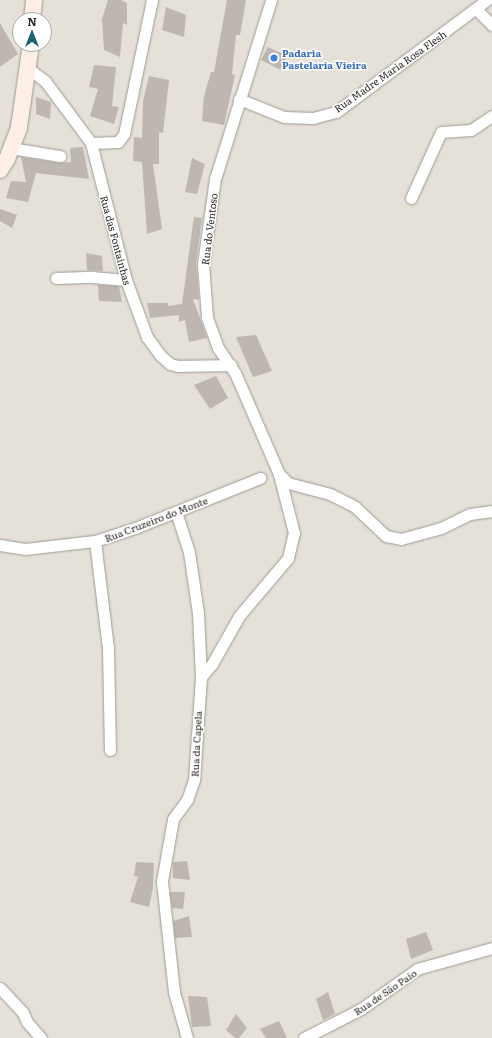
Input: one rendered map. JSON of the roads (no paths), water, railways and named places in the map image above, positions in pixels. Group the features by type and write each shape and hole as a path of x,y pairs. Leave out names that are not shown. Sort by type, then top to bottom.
{"main road":[{"path":"33,12 34,0"},
{"path":"0,170 19,127 29,69 30,52"}],"street":[{"path":"91,142 118,142 124,134 152,0"},
{"name":"Rua do Ventoso","path":"271,0 215,179 203,264 207,317 218,348 231,365 279,474"},
{"name":"Rua Madre Maria Rosa Flesh","path":"239,99 284,117 313,118 336,112 487,0"},
{"path":"476,9 492,25"},
{"name":"Rua das Fontainhas","path":"29,69 44,81 91,142 126,280 147,337 170,364 178,366 231,365"},
{"path":"411,198 441,132 471,130 492,116"},
{"path":"11,148 60,156"},
{"path":"56,278 92,277 126,280"},
{"path":"279,474 288,482 330,494 355,507 386,536 401,539 441,528 470,514 492,511"},
{"path":"201,677 212,664 239,616 288,558 294,533 279,474"},
{"name":"Rua Cruzeiro do Monte","path":"0,545 25,548 67,546 95,541 176,512 260,478"},
{"name":"Rua da Capela","path":"176,512 189,552 198,613 201,677 194,780 187,800 173,819 162,880 174,992 187,1038"},
{"path":"95,541 108,650 110,750"},
{"name":"Rua de São Paio","path":"304,1038 361,1009 417,969 492,948"},
{"path":"0,988 23,1013 26,1022 41,1038"}],"place":[{"name":"Padaria Pastelaria Vieira","path":"274,58"}]}
